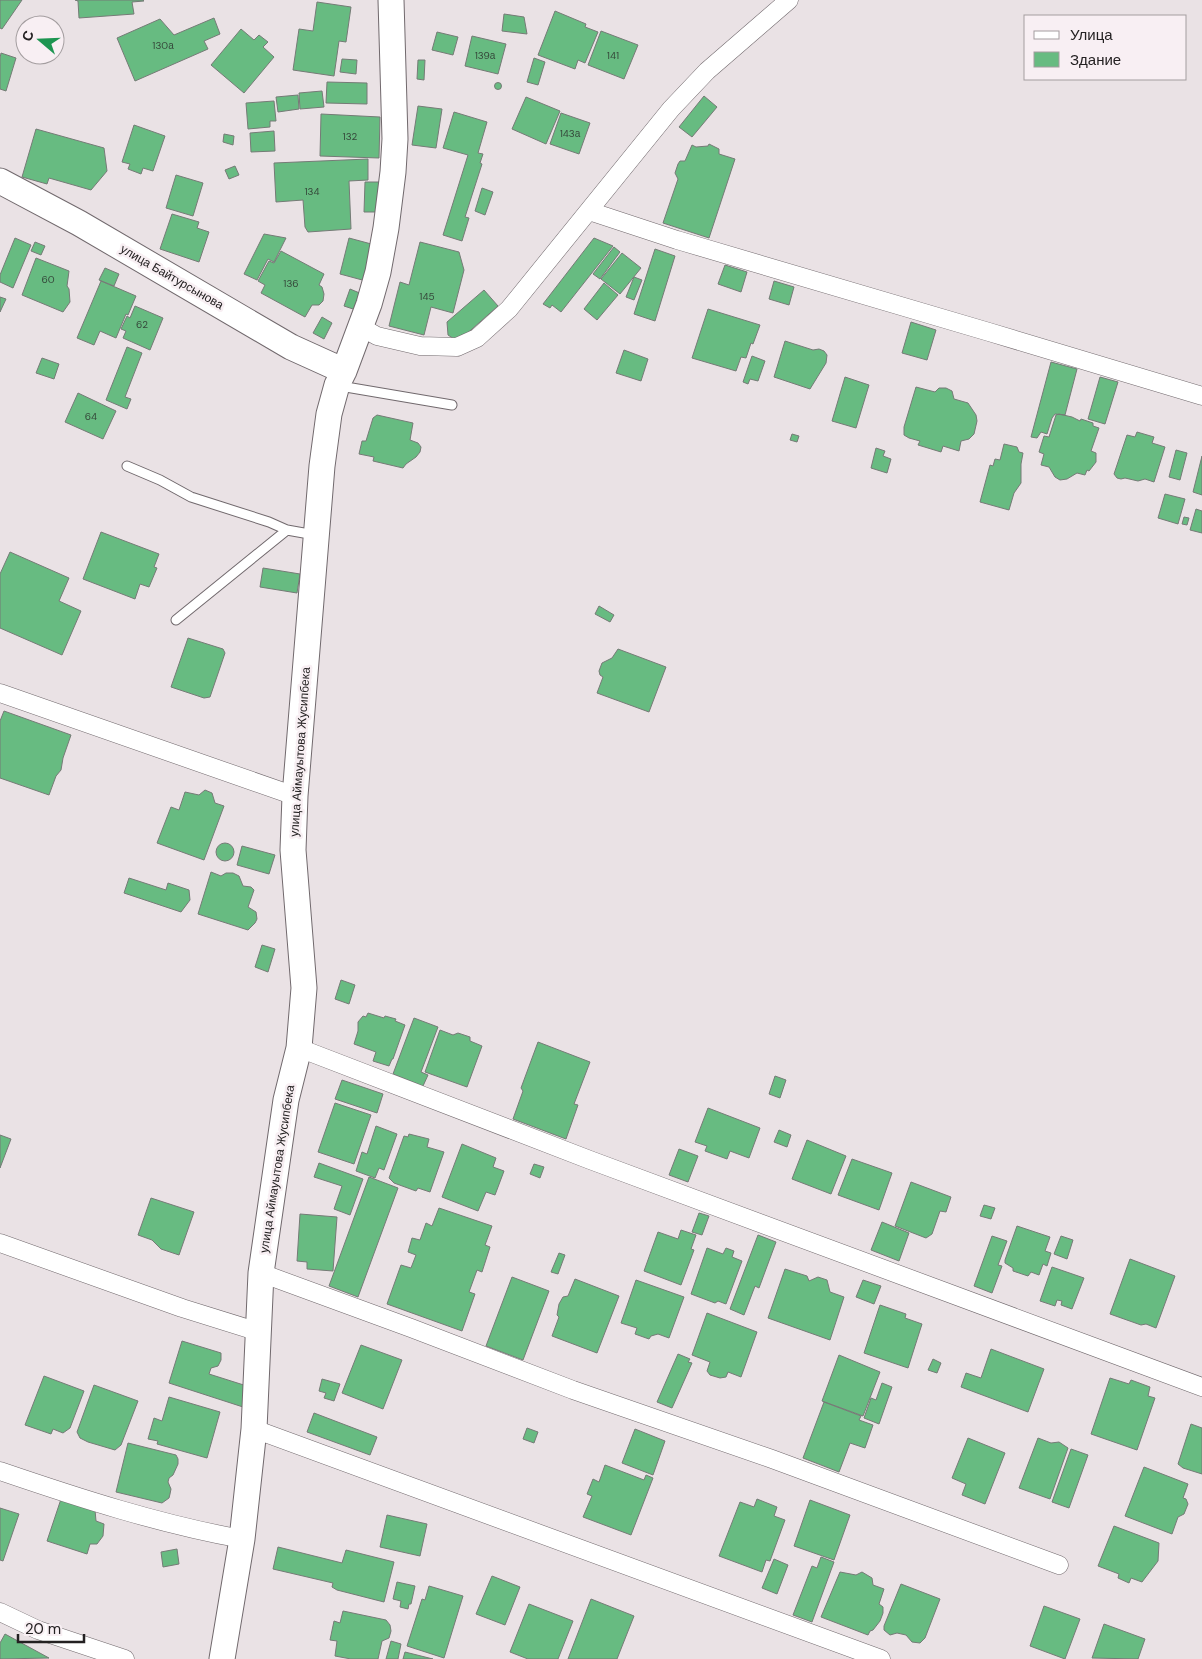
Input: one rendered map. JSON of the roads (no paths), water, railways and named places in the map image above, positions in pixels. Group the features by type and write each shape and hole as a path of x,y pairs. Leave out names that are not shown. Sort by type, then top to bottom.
{"street":[{"name":"улица Аймауытова Жусипбека","path":"222,1659 242,1539 254,1429 261,1274 286,1100 299,1048 304,988 293,850 295,796 310,623 315,535 329,414 361,327 378,272 393,172 395,139 391,0"},
{"path":"361,327 377,336 420,346 457,347 477,338 509,309 677,103 707,71 789,0"},
{"name":"улица Байтурсынова","path":"0,181 79,223 341,378"},
{"path":"589,211 677,240 1202,396"},
{"path":"0,693 295,796"},
{"path":"299,1048 590,1160 1202,1386"},
{"path":"0,1243 182,1308 259,1332"},
{"path":"261,1274 411,1328 573,1390 772,1459 1058,1565"},
{"path":"254,1429 882,1659"},
{"path":"0,1471 81,1498 202,1532 242,1539"},
{"path":"0,1612 38,1630 125,1659"}],"lane":[{"path":"341,378 452,405"},
{"path":"126,466 160,480 191,497 269,522 287,530 315,535"},
{"path":"176,620 287,530"}]}
